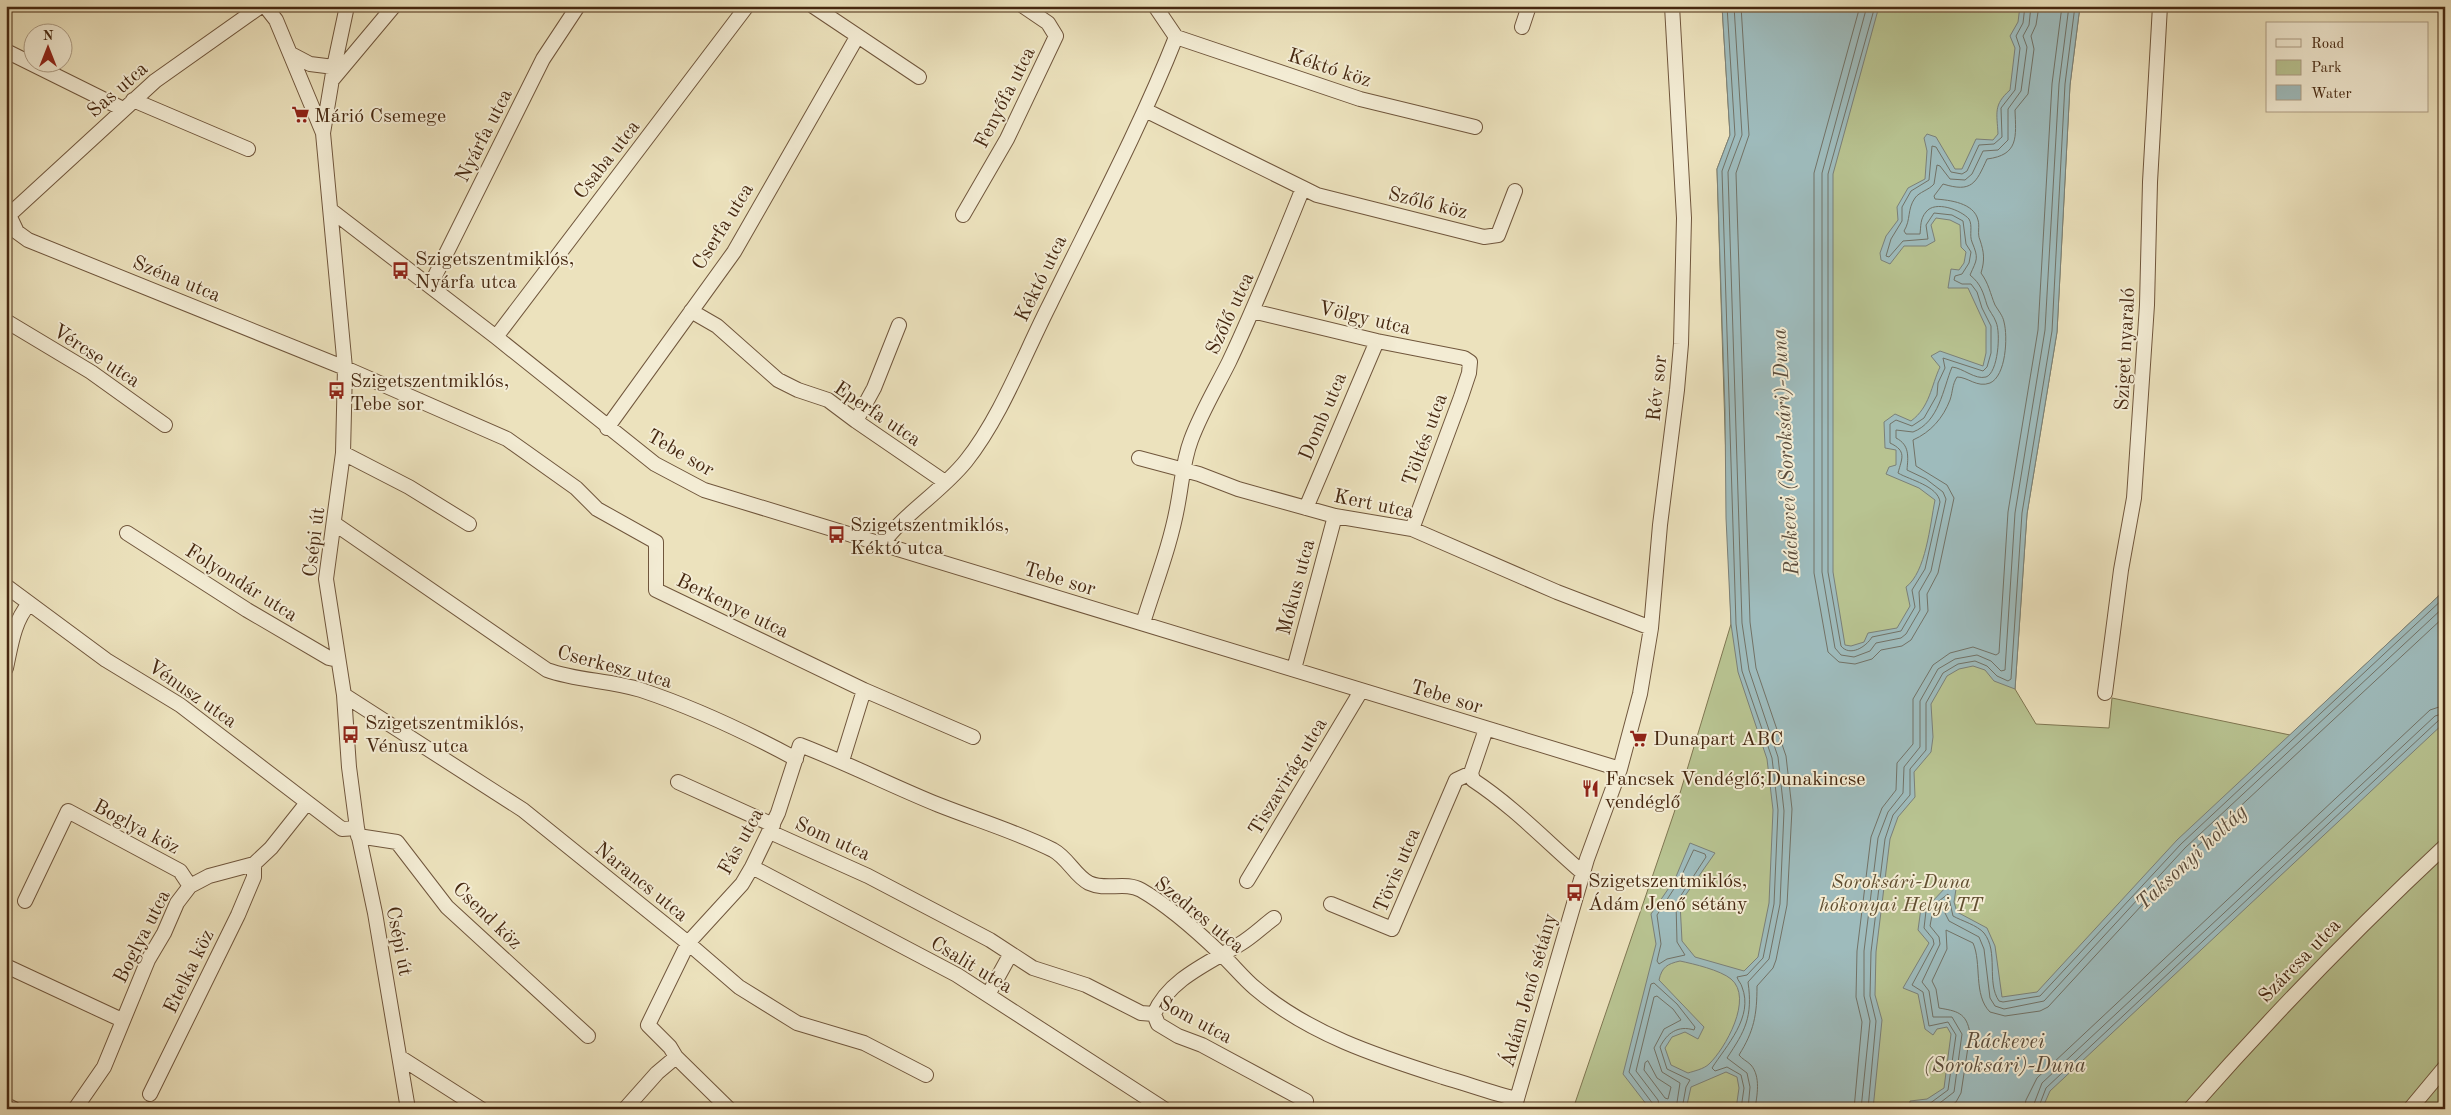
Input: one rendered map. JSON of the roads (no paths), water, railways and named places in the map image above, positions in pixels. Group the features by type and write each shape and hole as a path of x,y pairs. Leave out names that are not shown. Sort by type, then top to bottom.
{"street":[{"name":"Sas utca","path":"7,216 156,81 261,6"},
{"path":"265,6 276,13 323,133"},
{"name":"Csépi út","path":"347,6 323,133 332,211 345,368 343,452 335,524 326,579 344,695 348,767 358,832 408,1109"},
{"path":"291,54 333,73 394,6"},
{"name":"Nyárfa utca","path":"430,286 543,60 578,6"},
{"name":"Csaba utca","path":"496,337 747,6"},
{"path":"813,6 919,77"},
{"name":"Fenyőfa utca","path":"963,215 1006,138 1056,36 1048,23 1023,6"},
{"path":"1155,6 1176,37"},
{"path":"1522,27 1529,6"},
{"name":"Rév sor","path":"1620,770 1640,694 1651,628 1660,525 1681,344 1684,218 1672,6"},
{"name":"Sziget nyaraló","path":"2105,692 2121,570 2134,498 2147,305 2150,182 2160,6"},
{"name":"Cserfa utca","path":"607,428 656,362 751,225 776,177 858,37"},
{"name":"Kéktó utca","path":"882,544 893,530 966,460 1000,404 1146,110 1176,37"},
{"name":"Kéktó köz","path":"1176,37 1360,99 1475,127"},
{"path":"6,51 128,105 248,148"},
{"path":"1146,110 1303,188"},
{"name":"Szőlő köz","path":"1303,188 1317,195 1484,236 1498,235 1515,191"},
{"name":"Szőlő utca","path":"1143,623 1176,511 1182,470 1202,411 1228,363 1271,271 1303,188"},
{"name":"Tebe sor","path":"332,211 496,337 607,428 655,464 704,490 1620,770"},
{"name":"Széna utca","path":"7,216 17,232 28,240 345,368"},
{"name":"Völgy utca","path":"1252,310 1377,341 1464,358 1470,362"},
{"name":"Eperfa utca","path":"691,311 717,326 778,380 798,390 828,400 945,482"},
{"name":"Vércse utca","path":"6,321 91,372 165,425"},
{"path":"856,421 874,388 898,325"},
{"name":"Domb utca","path":"1306,508 1377,341"},
{"name":"Töltés utca","path":"1412,530 1461,397 1469,373 1470,362"},
{"name":"Berkenye utca","path":"345,368 507,439 576,488 597,509 656,542 656,590 864,690 973,737"},
{"path":"343,452 409,487 469,524"},
{"name":"Kert utca","path":"1139,458 1335,516 1412,530 1556,592 1651,628"},
{"name":"Mókus utca","path":"1294,669 1335,516"},
{"name":"Cserkesz utca","path":"335,524 547,670 567,677 639,689 704,713 798,752"},
{"name":"Folyondár utca","path":"127,533 247,610 329,658 338,660"},
{"name":"Vénusz utca","path":"6,586 106,660 180,705 306,804 342,829 358,832"},
{"path":"6,668 16,628 23,611 30,604"},
{"path":"842,761 864,690"},
{"name":"Tiszavirág utca","path":"1247,881 1360,692"},
{"name":"Narancs utca","path":"344,695 523,810 688,943 739,987 797,1023 864,1042 926,1075"},
{"path":"1486,729 1471,773 1474,780 1522,816 1542,837 1583,873"},
{"name":"Szedres utca","path":"798,752 842,761 906,791 1056,851 1084,880 1092,884 1106,888 1131,886 1139,889 1158,901 1221,954 1255,988 1283,1009 1331,1036 1380,1057 1516,1104"},
{"name":"Fás utca","path":"725,1107 648,1025 650,1017 663,997 688,943 742,884 752,867 771,828 798,752"},
{"name":"Ádám Jenő sétány","path":"1516,1104 1583,873 1620,770"},
{"name":"Tövis utca","path":"1331,904 1392,929 1456,780 1471,773"},
{"name":"Som utca","path":"678,782 851,870 868,876 990,940 1033,968 1086,985 1141,1013 1154,1014 1158,1024 1178,1036 1202,1045 1306,1101"},
{"name":"Boglya utca","path":"75,1109 104,1067 148,960 164,933 177,903 190,886 209,876 254,864 271,848 306,804"},
{"name":"Boglya köz","path":"25,901 68,812 180,871 190,886"},
{"name":"Csend köz","path":"358,832 397,842 447,907 588,1036"},
{"name":"Szárcsa utca","path":"2190,1109 2253,1037 2335,951 2445,846"},
{"name":"Etelka köz","path":"150,1094 238,915 254,877 254,864"},
{"name":"Csalit utca","path":"752,867 957,975 1164,1109"},
{"path":"1154,1014 1166,993 1221,954 1240,944 1274,918"},
{"path":"988,995 1010,954"},
{"path":"6,966 122,1020"},
{"path":"624,1109 657,1073 676,1057"},
{"path":"400,1058 481,1109"},
{"path":"2410,1109 2445,1067"},
{"path":"6,1105 14,1109"}],"water":[{"name":"Ráckevei (Soroksári)-Duna","path":"1722,6 1887,6 1878,10 1833,174 1833,572 1845,645 1851,646 1864,642 1868,633 1897,628 1910,606 1906,587 1913,580 1923,559 1935,500 1919,488 1886,474 1889,467 1896,465 1896,450 1885,448 1884,422 1895,414 1911,421 1922,409 1940,367 1931,356 1940,351 1983,366 1986,353 1986,327 1968,288 1948,288 1951,269 1959,270 1964,263 1966,252 1961,247 1960,225 1950,220 1936,218 1931,225 1935,241 1926,246 1904,246 1890,264 1881,260 1880,253 1886,236 1898,220 1897,207 1908,188 1925,179 1927,151 1924,138 1927,134 1936,137 1955,169 1962,169 1976,139 1993,140 1998,134 1997,110 2001,100 2010,90 2015,48 2010,36 2018,22 2020,6 2080,6 2070,85 2057,332 2027,514 2015,689 1994,681 1985,670 1973,666 1959,669 1947,676 1931,704 1933,737 1931,752 1914,772 1915,797 1898,817 1890,839 1876,952 1875,995 1882,1020 1873,1109 1736,1109 1739,1088 1737,1077 1726,1072 1691,1087 1686,1109 1650,1109 1623,1074 1656,944 1651,914 1675,879 1690,843 1715,853 1680,903 1682,941 1695,957 1744,971 1758,957 1769,903 1773,810 1767,759 1738,672 1731,624 1726,518 1725,409 1717,169 1730,135","holes":["1680,961 1707,968 1731,979 1737,987 1740,998 1735,1023 1722,1047 1707,1066 1688,1073 1671,1065 1665,1048 1672,1037 1685,1032 1698,1039 1704,1027 1659,980 1662,972 1668,965"]},
{"name":"Ráckevei (Soroksári)-Duna","path":"2445,590 2445,722 2050,1091 2042,1109 1909,1109 1910,1101 1927,1099 1944,1088 1951,1034 1947,1027 1937,1029 1933,1035 1925,1029 1918,994 1903,988 1929,943 1918,930 1921,908 1930,904 1947,886 1956,889 1954,902 1957,912 1987,928 1995,946 2002,997 2037,992 2177,840"}],"place":[{"name":"Márió Csemege","path":"300,115"},
{"name":"Szigetszentmiklós, Nyárfa utca","path":"401,270"},
{"name":"Szigetszentmiklós, Tebe sor","path":"336,391"},
{"name":"Szigetszentmiklós, Kéktó utca","path":"836,535"},
{"name":"Szigetszentmiklós, Vénusz utca","path":"351,734"},
{"name":"Dunapart ABC","path":"1639,738"},
{"name":"Fancsek Vendéglő;Dunakincse vendéglő","path":"1591,789"},
{"name":"Szigetszentmiklós, Ádám Jenő sétány","path":"1574,892"}],"water label":[{"name":"Taksonyi holtág","path":"2191,857"}],"park label":[{"name":"Soroksári-Duna hókonyai Helyi TT","path":"1901,892"}]}
